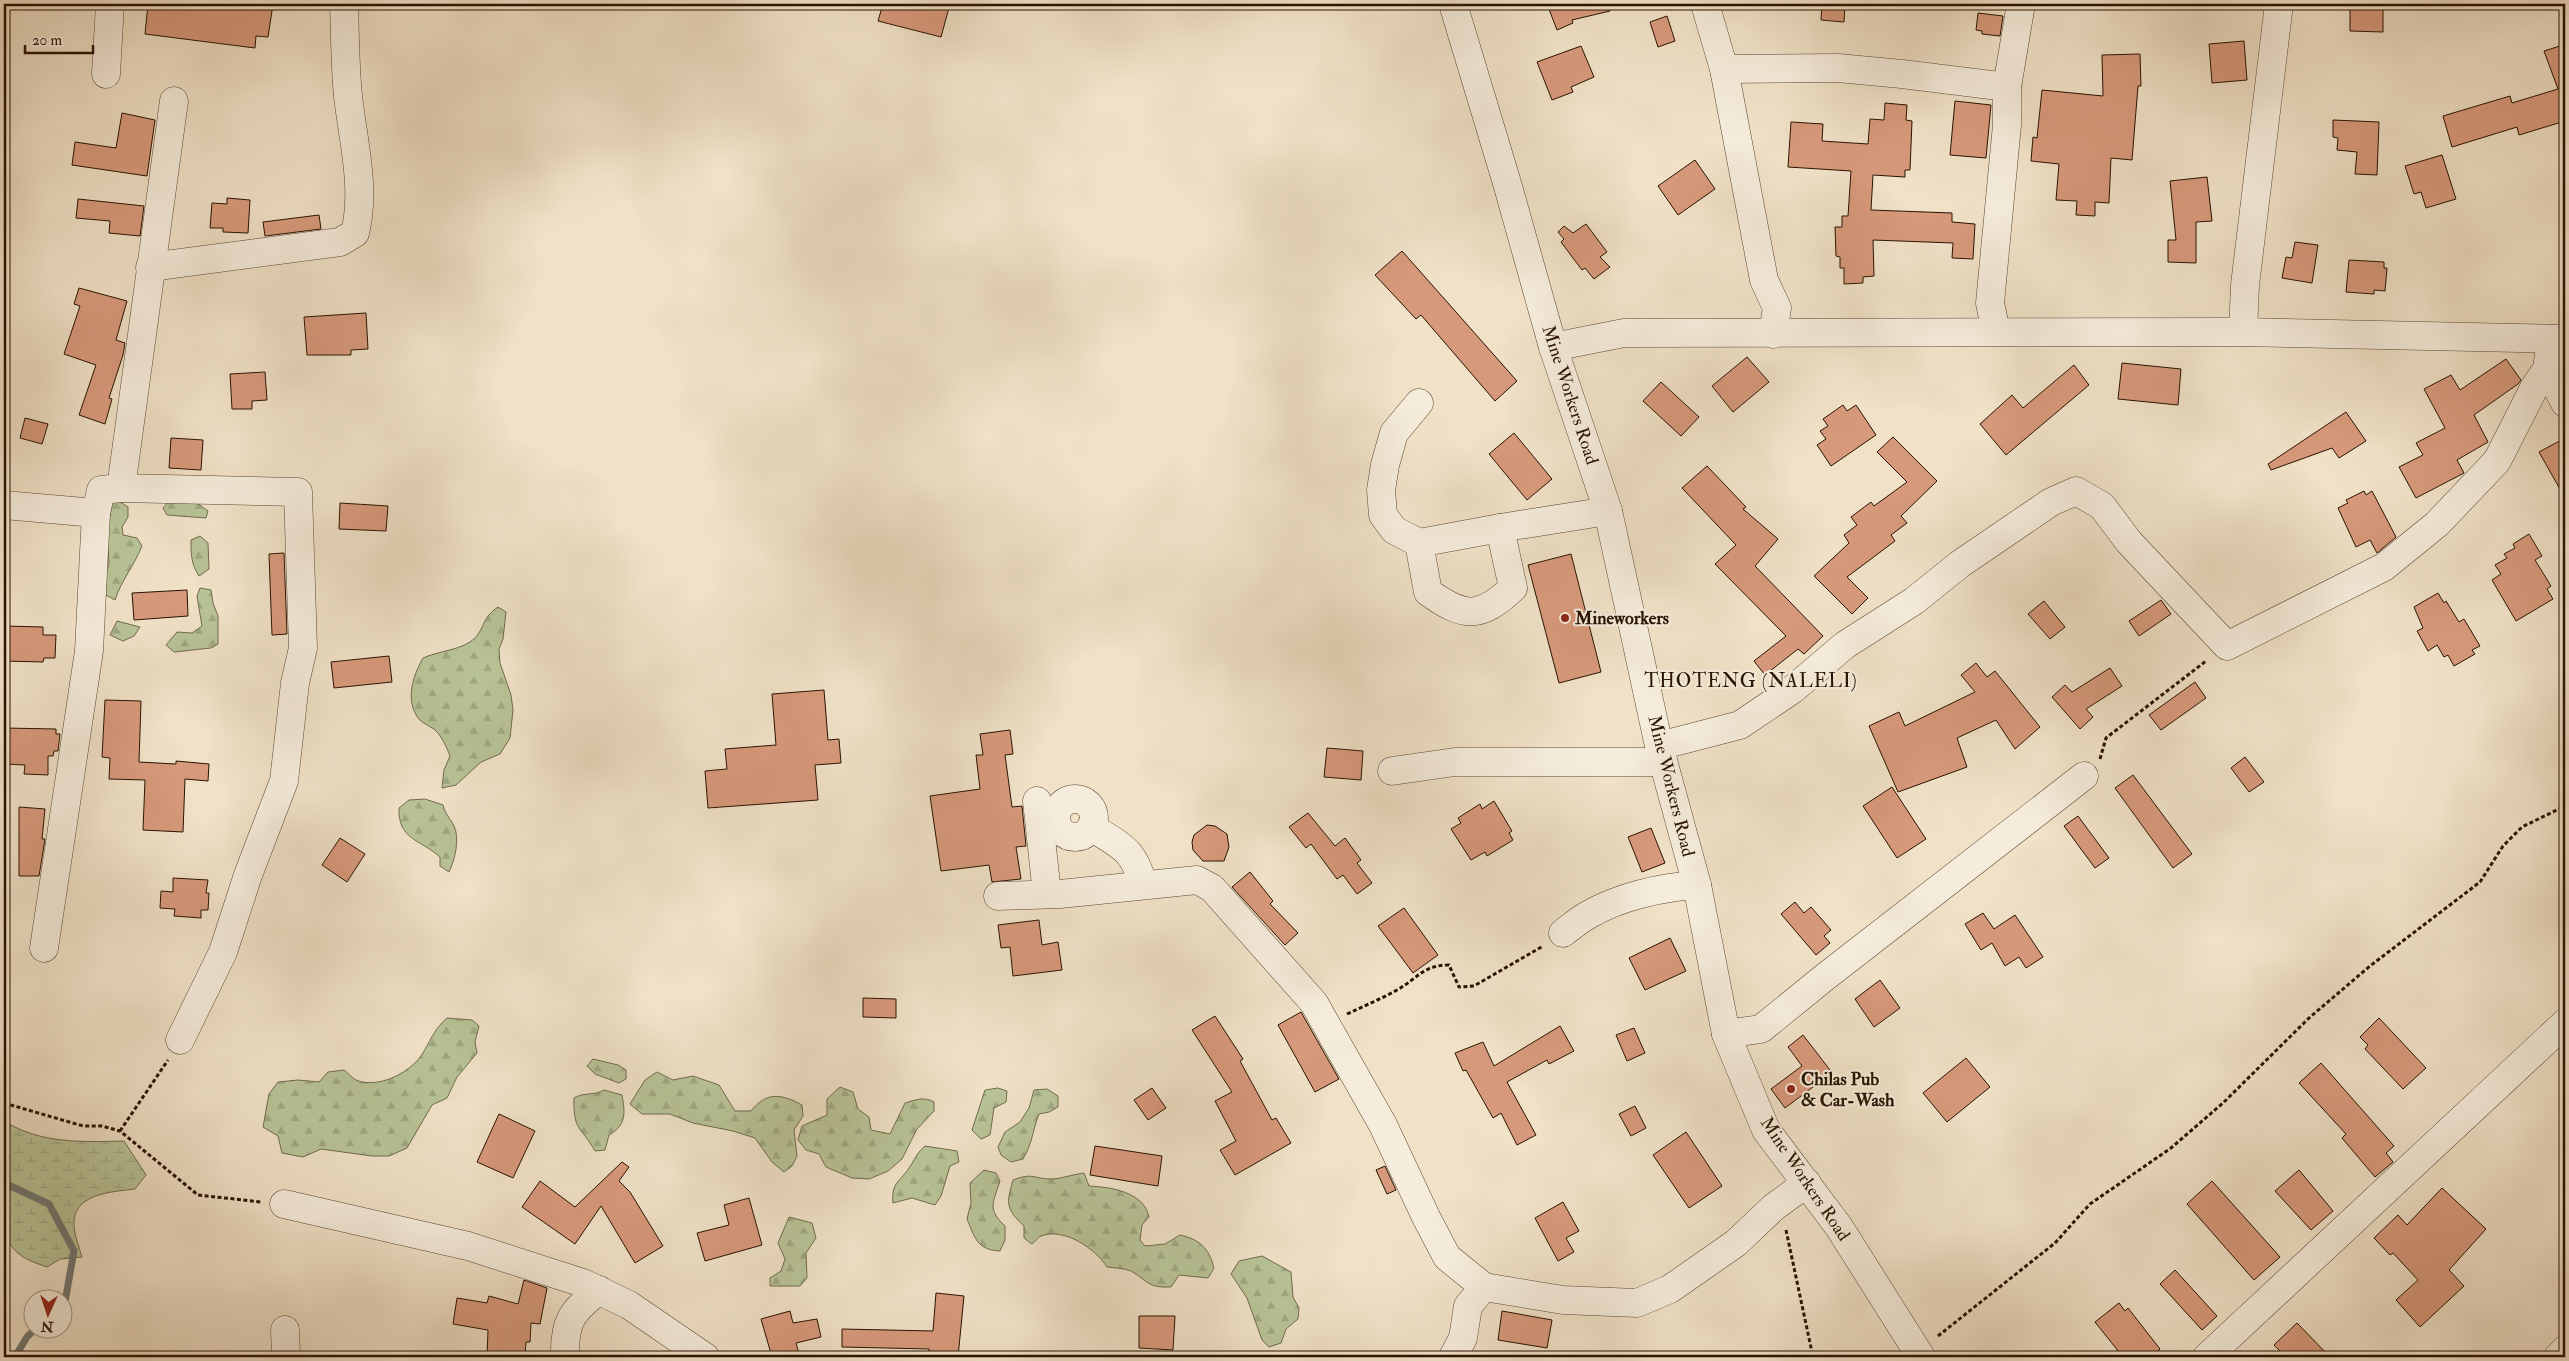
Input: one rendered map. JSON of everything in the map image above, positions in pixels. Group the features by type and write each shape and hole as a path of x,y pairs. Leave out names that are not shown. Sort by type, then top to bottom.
{"street":[{"path":"106,74 110,4"},
{"path":"150,267 340,242 355,233 360,211 356,141 348,96 344,4"},
{"name":"Mine Workers Road","path":"1453,4 1507,183 1553,347 1608,511 1661,754 1697,886 1726,1034 1766,1130 1839,1227 1920,1356"},
{"path":"1705,4 1724,69 1764,280 1777,308 1773,334"},
{"path":"1996,332 1990,303 2007,125 2008,87 2021,4"},
{"path":"2243,332 2245,285 2279,4"},
{"path":"1724,69 1838,68 2008,87"},
{"path":"121,488 174,101"},
{"path":"1392,772 1454,762 1661,754 1740,725 1792,690 1845,645 1914,601 1960,564 2051,502 2076,491 2102,506 2129,542 2227,646 2384,568 2437,524 2497,461 2534,388 2547,369 2558,339 2243,332 1624,334 1553,347"},
{"path":"2547,369 2565,403"},
{"path":"1419,404 1394,433 1381,490 1383,515 1394,530 1419,543 1608,511"},
{"path":"44,948 89,651 96,513 102,490 121,488 298,492 303,648 295,684 284,781 248,875 223,952 180,1040"},
{"path":"4,504 96,513"},
{"path":"1419,543 1428,592 1449,607 1473,612 1495,606 1513,588 1500,528"},
{"path":"1726,1034 1761,1030 1825,977 2084,776"},
{"path":"1047,894 1044,812 1058,808 1064,802 1079,799 1091,808 1094,814 1091,827 1130,853 1138,864 1143,885"},
{"path":"998,896 1047,894 1197,880 1212,888 1314,1003 1327,1024 1351,1072 1383,1125 1426,1217 1447,1256 1484,1287 1563,1300 1637,1303 1670,1289 1728,1248 1774,1207 1807,1183"},
{"path":"1562,933 1588,914 1628,898 1675,886 1697,886"},
{"path":"2207,1357 2565,1023"},
{"path":"284,1204 468,1246 599,1290 630,1305 705,1357"},
{"path":"1454,1357 1463,1338 1468,1306 1484,1287"},
{"path":"565,1357 564,1340 568,1322 578,1307 599,1290"},
{"path":"285,1330 286,1357"},
{"path":"2558,1357 2565,1350"}],"path":[{"path":"2084,776 2100,759 2106,738 2227,646"},
{"path":"1920,1356 1940,1334 2055,1243 2090,1204 2171,1148 2208,1116 2268,1061 2309,1018 2363,971 2480,882 2503,846 2522,826 2565,806"},
{"path":"1327,1024 1399,989 1426,968 1449,965 1459,987 1474,986 1562,933"},
{"path":"120,1131 152,1086 180,1040"},
{"path":"4,1103 83,1126 102,1126 120,1131 198,1195 284,1204"},
{"path":"1774,1207 1787,1232 1813,1357"}],"green space":[{"path":"117,500 128,507 128,517 122,527 123,535 137,538 142,546 115,600 104,594 103,579 109,565 107,532 112,504"},
{"path":"193,500 208,511 206,518 167,515 163,508 169,501"},
{"path":"200,536 208,543 209,569 199,576 192,559 191,540"},
{"path":"200,588 211,590 218,616 218,644 211,648 174,652 166,645 177,632 192,633 202,626 197,596"},
{"path":"498,607 506,612 503,639 499,649 500,663 511,695 513,710 510,738 500,754 481,762 456,785 442,788 444,770 450,756 439,735 434,729 419,719 414,711 411,695 416,672 423,658 470,642 478,634 489,615"},
{"path":"117,621 140,627 134,636 123,641 110,635"},
{"path":"425,799 443,805 456,831 456,849 449,872 440,866 440,857 412,838 402,827 399,808 409,800"},
{"path":"447,1018 472,1020 479,1026 475,1042 477,1053 457,1077 447,1098 432,1105 407,1148 389,1156 372,1156 321,1149 303,1157 282,1153 278,1136 263,1127 269,1094 278,1082 298,1080 319,1082 328,1072 344,1070 354,1079 364,1082 373,1083 392,1078 415,1063 435,1031"},
{"path":"593,1059 618,1065 626,1070 626,1079 619,1083 595,1074 587,1066"},
{"path":"657,1072 673,1080 693,1076 719,1085 735,1111 751,1111 763,1100 775,1096 788,1098 802,1105 803,1116 794,1130 797,1156 792,1166 784,1172 772,1162 755,1138 733,1131 693,1123 670,1114 642,1114 630,1104 645,1080"},
{"path":"840,1087 853,1092 858,1109 869,1117 871,1130 890,1134 905,1103 919,1099 930,1100 934,1102 934,1111 917,1129 902,1159 888,1171 869,1179 852,1178 826,1167 819,1154 806,1150 798,1140 802,1126 827,1115 827,1099"},
{"path":"998,1088 1007,1091 1006,1102 994,1108 990,1135 981,1139 972,1130 985,1090"},
{"path":"1047,1089 1058,1096 1058,1107 1049,1112 1039,1114 1029,1147 1023,1159 1011,1162 1001,1155 998,1147 1005,1132 1020,1122 1029,1108 1034,1090"},
{"path":"604,1090 622,1095 624,1112 619,1127 609,1135 605,1150 595,1151 577,1123 574,1098"},
{"path":"4,1121 18,1129 47,1138 93,1142 124,1141 146,1175 135,1189 95,1196 79,1207 75,1216 74,1227 82,1257 60,1259 47,1267 20,1255 11,1246 4,1231"},
{"path":"925,1146 957,1151 959,1162 950,1166 941,1196 935,1205 912,1198 893,1203 897,1182"},
{"path":"984,1170 996,1173 1000,1181 993,1205 996,1215 1005,1226 1005,1240 1000,1251 986,1248 978,1242 967,1219 971,1203 970,1183"},
{"path":"1084,1173 1089,1186 1116,1190 1134,1196 1141,1202 1149,1217 1142,1225 1140,1240 1145,1246 1165,1244 1180,1235 1198,1242 1206,1250 1214,1268 1208,1278 1179,1275 1171,1287 1152,1285 1131,1271 1107,1267 1095,1253 1069,1237 1050,1234 1040,1237 1032,1244 1024,1238 1024,1226 1009,1206 1009,1195 1013,1180 1029,1176 1055,1179"},
{"path":"789,1217 812,1223 816,1238 806,1253 807,1278 800,1286 770,1286 770,1278 781,1271 785,1259 778,1243"},
{"path":"1262,1256 1291,1272 1293,1297 1299,1308 1298,1319 1286,1329 1281,1343 1269,1347 1262,1340 1247,1298 1231,1274 1239,1261"}],"building":[{"path":"148,4 186,4 230,9 230,4 273,4 268,37 256,36 255,48 145,34"},
{"path":"883,4 950,4 941,37 878,21"},
{"path":"1547,4 1609,4 1610,11 1572,20 1573,23 1557,30"},
{"path":"1822,4 1845,4 1844,22 1821,20"},
{"path":"2350,4 2383,4 2383,32 2350,31"},
{"path":"1978,13 2003,16 2000,36 1982,34 1982,31 1976,30"},
{"path":"1667,16 1675,41 1658,47 1650,22"},
{"path":"2244,41 2247,80 2212,83 2209,44"},
{"path":"1581,46 1594,77 1571,87 1573,92 1552,100 1537,62"},
{"path":"2560,46 2565,59 2565,121 2519,135 2517,127 2452,147 2443,116 2510,96 2512,103 2558,89 2544,51"},
{"path":"2140,54 2141,86 2138,86 2132,160 2111,158 2109,203 2095,202 2095,216 2076,215 2077,201 2056,200 2059,164 2031,161 2033,137 2037,138 2042,90 2103,96 2102,55"},
{"path":"1955,101 1991,105 1986,158 1950,155"},
{"path":"1885,103 1907,105 1906,120 1912,121 1910,170 1905,170 1905,177 1873,175 1871,210 1952,213 1952,222 1975,224 1973,259 1952,258 1953,243 1873,240 1874,276 1863,277 1863,283 1844,284 1844,268 1840,268 1840,257 1836,256 1835,227 1842,227 1842,216 1848,216 1851,171 1788,167 1791,122 1823,124 1822,141 1868,144 1870,119 1884,120"},
{"path":"122,113 155,120 147,176 72,165 75,142 116,148"},
{"path":"2333,120 2379,122 2377,175 2355,174 2357,152 2337,150 2338,138 2333,137"},
{"path":"2442,155 2456,199 2426,208 2421,192 2414,194 2405,166"},
{"path":"1695,160 1715,189 1678,215 1658,186"},
{"path":"2207,177 2212,221 2196,222 2196,263 2168,262 2168,240 2176,240 2170,181"},
{"path":"227,198 250,200 248,233 223,232 223,228 210,228 212,203 227,204"},
{"path":"78,199 144,206 140,236 109,233 110,221 76,218"},
{"path":"319,215 321,229 265,236 263,222"},
{"path":"1586,224 1607,252 1600,257 1610,267 1594,279 1585,268 1582,270 1561,242 1564,239 1558,232 1564,226 1573,233"},
{"path":"2295,242 2318,245 2312,283 2282,278 2286,257 2292,258"},
{"path":"1402,251 1517,381 1495,401 1421,315 1416,319 1375,275"},
{"path":"2349,260 2384,262 2384,268 2387,268 2385,291 2374,290 2374,294 2346,292"},
{"path":"79,288 127,301 116,340 125,343 123,355 109,398 112,399 105,424 79,415 96,365 64,354 80,306 74,304"},
{"path":"366,313 368,349 351,350 351,355 307,355 304,317"},
{"path":"1747,357 1769,382 1733,412 1712,386"},
{"path":"2506,359 2521,380 2474,415 2488,442 2457,460 2464,473 2416,498 2399,467 2423,455 2416,443 2445,428 2424,389 2451,375 2460,390"},
{"path":"2122,363 2181,369 2178,405 2118,399"},
{"path":"2074,365 2089,385 2006,455 1980,424 2012,395 2023,408"},
{"path":"265,372 267,400 252,401 252,409 232,409 230,374"},
{"path":"1661,382 1699,417 1681,436 1643,401"},
{"path":"1843,405 1847,411 1856,405 1876,435 1831,466 1817,445 1826,439 1820,431 1828,426 1823,419"},
{"path":"2346,412 2366,441 2339,458 2332,448 2271,470 2268,464"},
{"path":"25,418 48,424 42,444 20,438"},
{"path":"1514,433 1552,479 1527,500 1489,454"},
{"path":"1893,437 1937,481 1901,516 1907,523 1891,535 1895,541 1847,577 1868,598 1852,614 1814,576 1849,543 1844,535 1857,525 1851,517 1871,502 1874,506 1907,482 1877,452"},
{"path":"171,438 203,440 201,470 169,468"},
{"path":"2565,438 2565,498 2539,452"},
{"path":"1707,466 1746,507 1743,509 1778,539 1755,566 1823,636 1804,654 1798,649 1765,675 1754,661 1786,636 1715,564 1736,545 1682,488"},
{"path":"2364,491 2366,495 2372,491 2396,537 2377,553 2370,540 2356,547 2338,508 2348,503 2346,500"},
{"path":"340,503 388,506 386,531 339,529"},
{"path":"2529,534 2542,556 2535,560 2551,586 2547,589 2553,599 2516,621 2492,580 2501,574 2495,565 2507,558 2504,554 2515,548 2513,544"},
{"path":"284,553 287,634 272,635 269,554"},
{"name":"Mineworkers","path":"1571,554 1601,672 1559,683 1528,565"},
{"path":"187,590 188,616 134,620 132,593"},
{"path":"2438,593 2444,603 2446,601 2459,622 2464,619 2480,646 2472,650 2475,654 2454,666 2448,655 2444,657 2437,645 2428,651 2417,631 2423,628 2414,607"},
{"path":"2161,600 2171,614 2139,636 2129,621"},
{"path":"2044,601 2065,627 2050,639 2028,614"},
{"path":"4,626 43,627 43,635 56,635 55,658 44,658 43,662 4,661"},
{"path":"389,656 392,682 334,688 331,662"},
{"path":"1976,663 1987,677 1995,671 2040,727 2015,749 1996,720 1957,738 1967,767 1898,792 1869,726 1899,712 1905,726 1975,692 1961,675"},
{"path":"2110,668 2122,686 2086,709 2093,717 2080,729 2052,697 2065,685 2072,692"},
{"path":"2195,682 2206,698 2161,730 2149,715"},
{"path":"824,690 828,740 839,739 841,763 815,765 818,800 708,808 705,771 727,769 725,749 776,745 772,694"},
{"path":"105,700 141,701 139,762 176,764 176,761 209,764 208,781 185,779 183,832 143,830 145,780 109,779 110,758 102,757"},
{"path":"4,728 56,729 56,734 60,734 58,751 54,751 53,756 48,756 48,775 24,774 25,765 4,764"},
{"path":"1010,730 1013,754 1005,755 1012,807 1022,806 1026,846 1016,847 1021,879 992,882 989,865 941,871 930,796 980,789 976,755 983,755 980,734"},
{"path":"1327,748 1363,751 1361,780 1324,777"},
{"path":"2245,757 2264,782 2249,792 2231,768"},
{"path":"2133,775 2192,854 2173,868 2115,788"},
{"path":"1892,787 1926,839 1897,858 1863,806"},
{"path":"1494,801 1512,831 1509,833 1513,840 1487,856 1485,852 1471,860 1451,829 1461,823 1458,818 1480,804 1482,809"},
{"path":"19,807 45,809 42,839 45,839 39,876 19,876"},
{"path":"1308,813 1335,846 1345,838 1361,860 1357,863 1372,883 1357,894 1343,875 1337,879 1311,844 1306,848 1289,827"},
{"path":"2078,816 2109,858 2095,868 2064,826"},
{"path":"1207,825 1215,826 1227,834 1229,847 1224,861 1203,861 1193,850 1192,842 1194,835"},
{"path":"1651,828 1665,863 1642,872 1628,837"},
{"path":"340,838 365,854 347,882 322,865"},
{"path":"1250,872 1273,901 1270,904 1298,933 1285,945 1232,887"},
{"path":"173,878 208,880 206,893 209,893 208,910 201,910 201,918 174,916 175,909 160,908 161,891 173,892"},
{"path":"1795,902 1804,913 1811,907 1831,930 1824,936 1830,943 1816,955 1781,914"},
{"path":"1404,908 1438,955 1413,973 1378,926"},
{"path":"1983,913 1994,929 2015,915 2043,957 2026,968 2019,957 2005,966 1992,943 1981,950 1965,924"},
{"path":"1039,920 1042,945 1058,942 1062,970 1013,976 1010,947 1001,948 998,925"},
{"path":"1670,938 1686,971 1645,990 1629,958"},
{"path":"1880,980 1900,1008 1874,1027 1855,999"},
{"path":"863,998 896,999 896,1018 863,1017"},
{"path":"1301,1012 1339,1079 1315,1092 1278,1025"},
{"path":"1215,1016 1243,1059 1240,1061 1272,1120 1276,1118 1291,1143 1235,1175 1220,1150 1236,1141 1215,1101 1232,1092 1192,1030"},
{"path":"2379,1018 2426,1068 2403,1089 2365,1049 2368,1045 2360,1037"},
{"path":"1560,1026 1574,1051 1549,1064 1547,1060 1507,1082 1536,1135 1517,1145 1501,1113 1493,1118 1466,1070 1463,1071 1455,1053 1483,1042 1494,1066"},
{"path":"1634,1028 1645,1053 1627,1061 1616,1035"},
{"path":"1803,1035 1830,1070 1827,1073 1829,1075 1785,1108 1771,1089 1802,1066 1788,1047"},
{"path":"1966,1058 1990,1087 1947,1122 1923,1093"},
{"path":"2321,1063 2394,1146 2386,1153 2393,1162 2375,1177 2342,1138 2346,1134 2299,1083"},
{"path":"1152,1088 1166,1108 1148,1120 1134,1100"},
{"path":"1635,1106 1646,1128 1631,1136 1619,1114"},
{"path":"499,1114 535,1131 513,1178 477,1162"},
{"path":"1686,1132 1722,1186 1689,1208 1653,1155"},
{"path":"1095,1146 1162,1156 1158,1186 1090,1175"},
{"path":"622,1162 629,1167 619,1181 630,1192 663,1246 635,1263 601,1206 575,1244 522,1207 540,1181 575,1207"},
{"path":"1385,1166 1396,1190 1387,1194 1376,1170"},
{"path":"2299,1170 2333,1211 2311,1230 2275,1191"},
{"path":"2212,1181 2280,1257 2254,1280 2187,1204"},
{"path":"2442,1188 2486,1229 2449,1270 2464,1286 2420,1327 2396,1300 2418,1280 2393,1253 2390,1255 2374,1238 2398,1215 2407,1225"},
{"path":"749,1198 762,1245 705,1261 697,1233 729,1225 724,1205"},
{"path":"1563,1202 1579,1231 1566,1238 1574,1252 1558,1261 1535,1218"},
{"path":"2175,1270 2217,1316 2202,1330 2160,1284"},
{"path":"524,1280 547,1288 540,1324 531,1323 530,1342 526,1342 525,1357 487,1357 488,1330 453,1324 457,1298 487,1303 489,1296 518,1304"},
{"path":"936,1293 964,1296 958,1357 929,1357 929,1349 842,1347 842,1329 933,1331"},
{"path":"2119,1303 2125,1311 2128,1308 2160,1349 2151,1357 2123,1357 2095,1322"},
{"path":"790,1311 793,1323 817,1319 821,1337 796,1343 800,1357 772,1357 761,1319"},
{"path":"1502,1311 1552,1320 1547,1348 1498,1340"},
{"path":"1139,1316 1175,1316 1173,1350 1139,1348"},
{"path":"2297,1323 2330,1357 2286,1357 2274,1345"}],"waterway":[{"path":"4,1183 49,1204 74,1251 67,1288"},
{"path":"15,1357 26,1338"}],"place":[{"name":"Mineworkers","path":"1565,618"},
{"name":"Chilas Pub & Car-Wash","path":"1791,1089"}],"district":[{"name":"THOTENG (NALELI)","path":"1751,681"}]}
